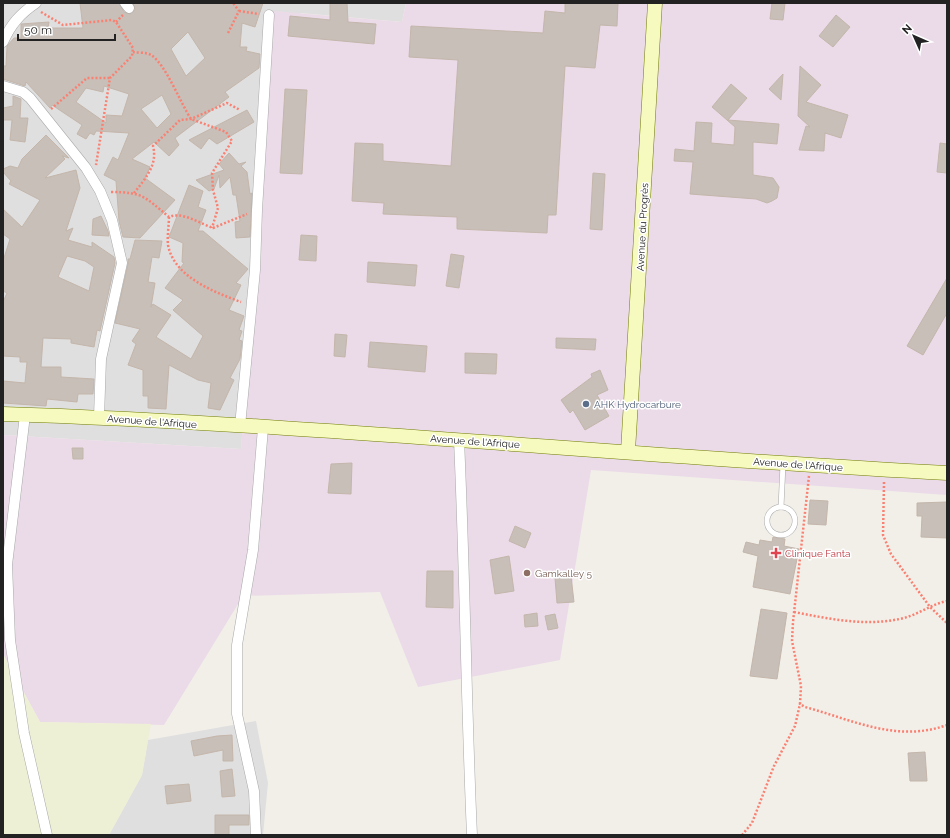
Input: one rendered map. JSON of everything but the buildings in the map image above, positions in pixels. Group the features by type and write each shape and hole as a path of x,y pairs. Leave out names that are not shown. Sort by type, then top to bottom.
{"main road":[{"name":"Avenue du Progrès","path":"628,451 655,3"},
{"name":"Avenue de l'Afrique","path":"3,414 99,417 628,451 783,464 947,472"}],"street":[{"path":"3,42 13,23 30,4"},
{"path":"240,426 255,270 257,210 269,15"},
{"path":"3,86 26,94 44,116 86,168 101,193 112,220 122,263 101,359 99,417"},
{"path":"25,415 7,565 10,640 24,733 47,835"},
{"path":"256,835 254,791 237,714 237,645 253,550 263,428"},
{"path":"459,440 464,551 465,667 472,835"}],"lane":[{"path":"781,507 783,464"},
{"path":"781,507 786,508 793,514 795,523 790,532 781,535 772,532 767,519 772,511 781,507"}],"path":[{"path":"228,33 240,11 233,3"},
{"path":"30,4 63,25 108,20 116,22 133,48 132,56 110,78 94,181"},
{"path":"133,52 149,53 156,59 176,90 191,119 226,132 232,141 212,173 213,190 218,208 212,228"},
{"path":"44,116 87,78 110,78"},
{"path":"134,193 150,172 156,155 153,146 180,120 191,119 227,103 240,110"},
{"path":"101,193 134,193 145,197 169,217"},
{"path":"169,217 174,214 212,228 257,210"},
{"path":"169,217 168,245 176,266 214,292 252,305"},
{"path":"742,835 752,823 774,766 795,726 800,704 800,671 792,641 810,465"},
{"path":"884,469 883,536 891,554 930,607 947,623"},
{"path":"794,612 838,620 880,622 905,618 947,601"},
{"path":"800,704 805,707 882,729 901,732 926,731 947,725"}],"shaded area":[{"path":"3,3 406,3 402,22 300,13 256,253 241,449 3,435"},
{"path":"406,3 947,3 947,495 591,470 560,660 418,687 380,592 243,596 164,725 40,722 3,654 3,435 241,449 273,11 402,22"},
{"path":"256,721 268,783 263,835 109,835 142,775 148,740"}],"green space":[{"path":"3,654 40,722 151,724 142,775 109,835 3,835"}],"place":[{"name":"AHK Hydrocarbure","path":"586,404"},
{"name":"Clinique Fanta","path":"776,553"},
{"name":"Gamkalley 5","path":"527,573"}]}
